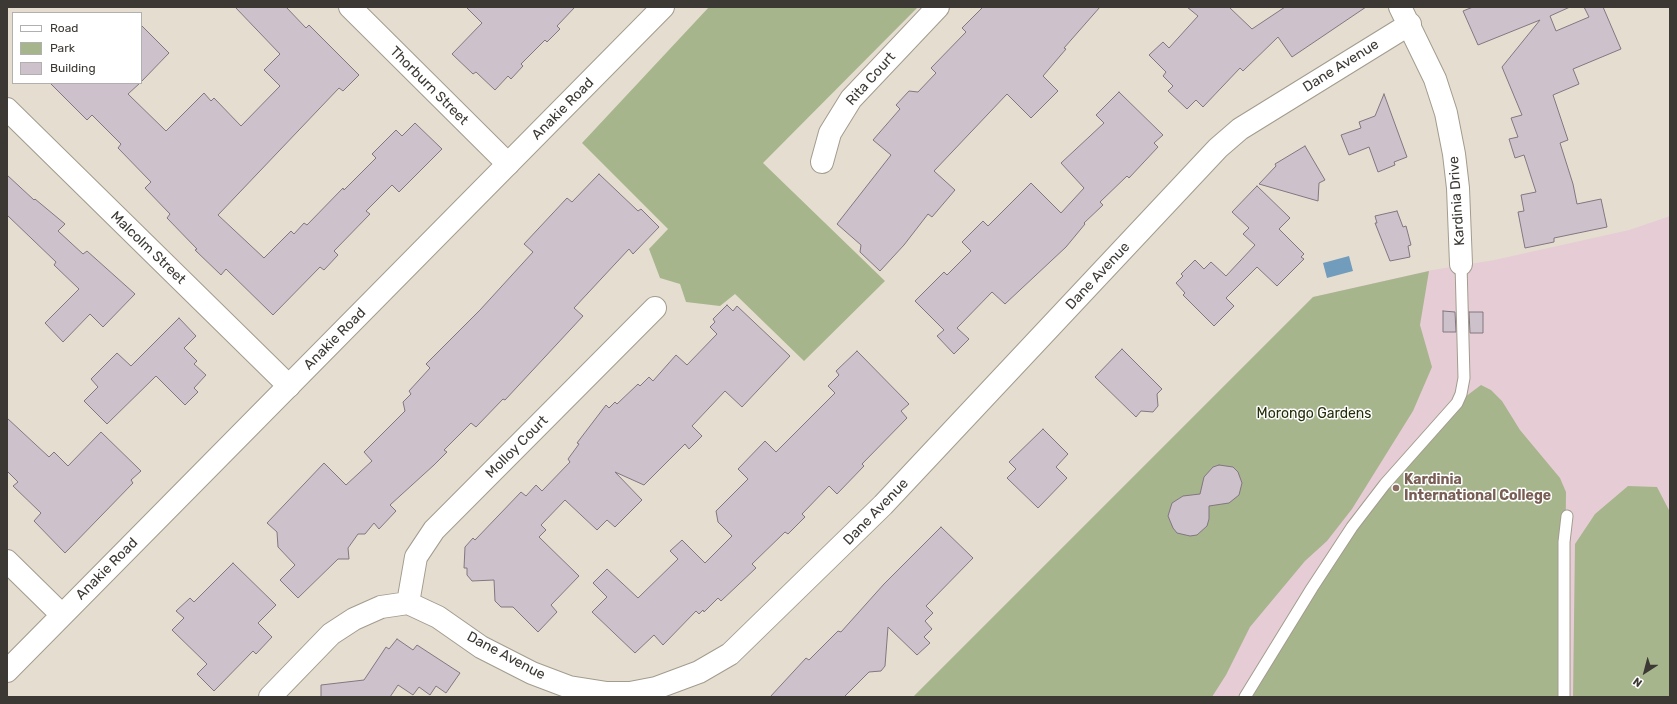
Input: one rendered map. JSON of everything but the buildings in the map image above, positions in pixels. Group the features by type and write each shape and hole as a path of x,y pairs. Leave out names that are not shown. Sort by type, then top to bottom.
{"street":[{"name":"Thorburn Street","path":"350,7 508,164"},
{"name":"Anakie Road","path":"7,671 663,7"},
{"name":"Rita Court","path":"822,162 830,133 851,99 938,7"},
{"name":"Kardinia Drive","path":"1405,15 1441,97 1454,154 1458,188 1461,264"},
{"name":"Dane Avenue","path":"408,602 438,617 481,647 532,673 569,687 607,695 630,694 656,688 699,672 730,654 883,505 1218,148 1240,129 1405,15"},
{"name":"Malcolm Street","path":"7,109 289,386"},
{"name":"Molloy Court","path":"408,602 416,557 434,530 655,308"},
{"path":"7,561 62,615"},
{"path":"270,697 337,630 354,618 381,607 408,602"}],"lane":[{"name":"Kardinia Drive","path":"1245,697 1308,594 1352,527 1385,484 1457,403 1461,394 1464,378 1461,264"},
{"path":"1564,697 1564,542 1567,516"}],"shaded area":[{"name":"Kardinia International College","path":"1670,216 1670,697 913,697 1313,297 1432,270 1494,260 1629,230"}],"green space":[{"path":"709,7 918,7 763,163 885,281 804,361 735,294 720,306 686,302 680,284 660,278 649,249 668,229 582,143"},
{"name":"Morongo Gardens","path":"1429,271 1420,325 1432,367 1413,411 1352,509 1327,541 1305,561 1250,627 1226,675 1212,697 913,697 1313,297"},
{"path":"1481,385 1491,390 1502,401 1520,430 1560,478 1566,492 1564,697 1245,697 1337,549 1457,403"},
{"path":"1628,486 1657,487 1670,512 1670,697 1573,697 1575,544 1595,514"}],"water":[{"path":"1349,256 1353,271 1327,278 1323,263"}],"place":[{"name":"Kardinia International College","path":"1396,488"}]}
